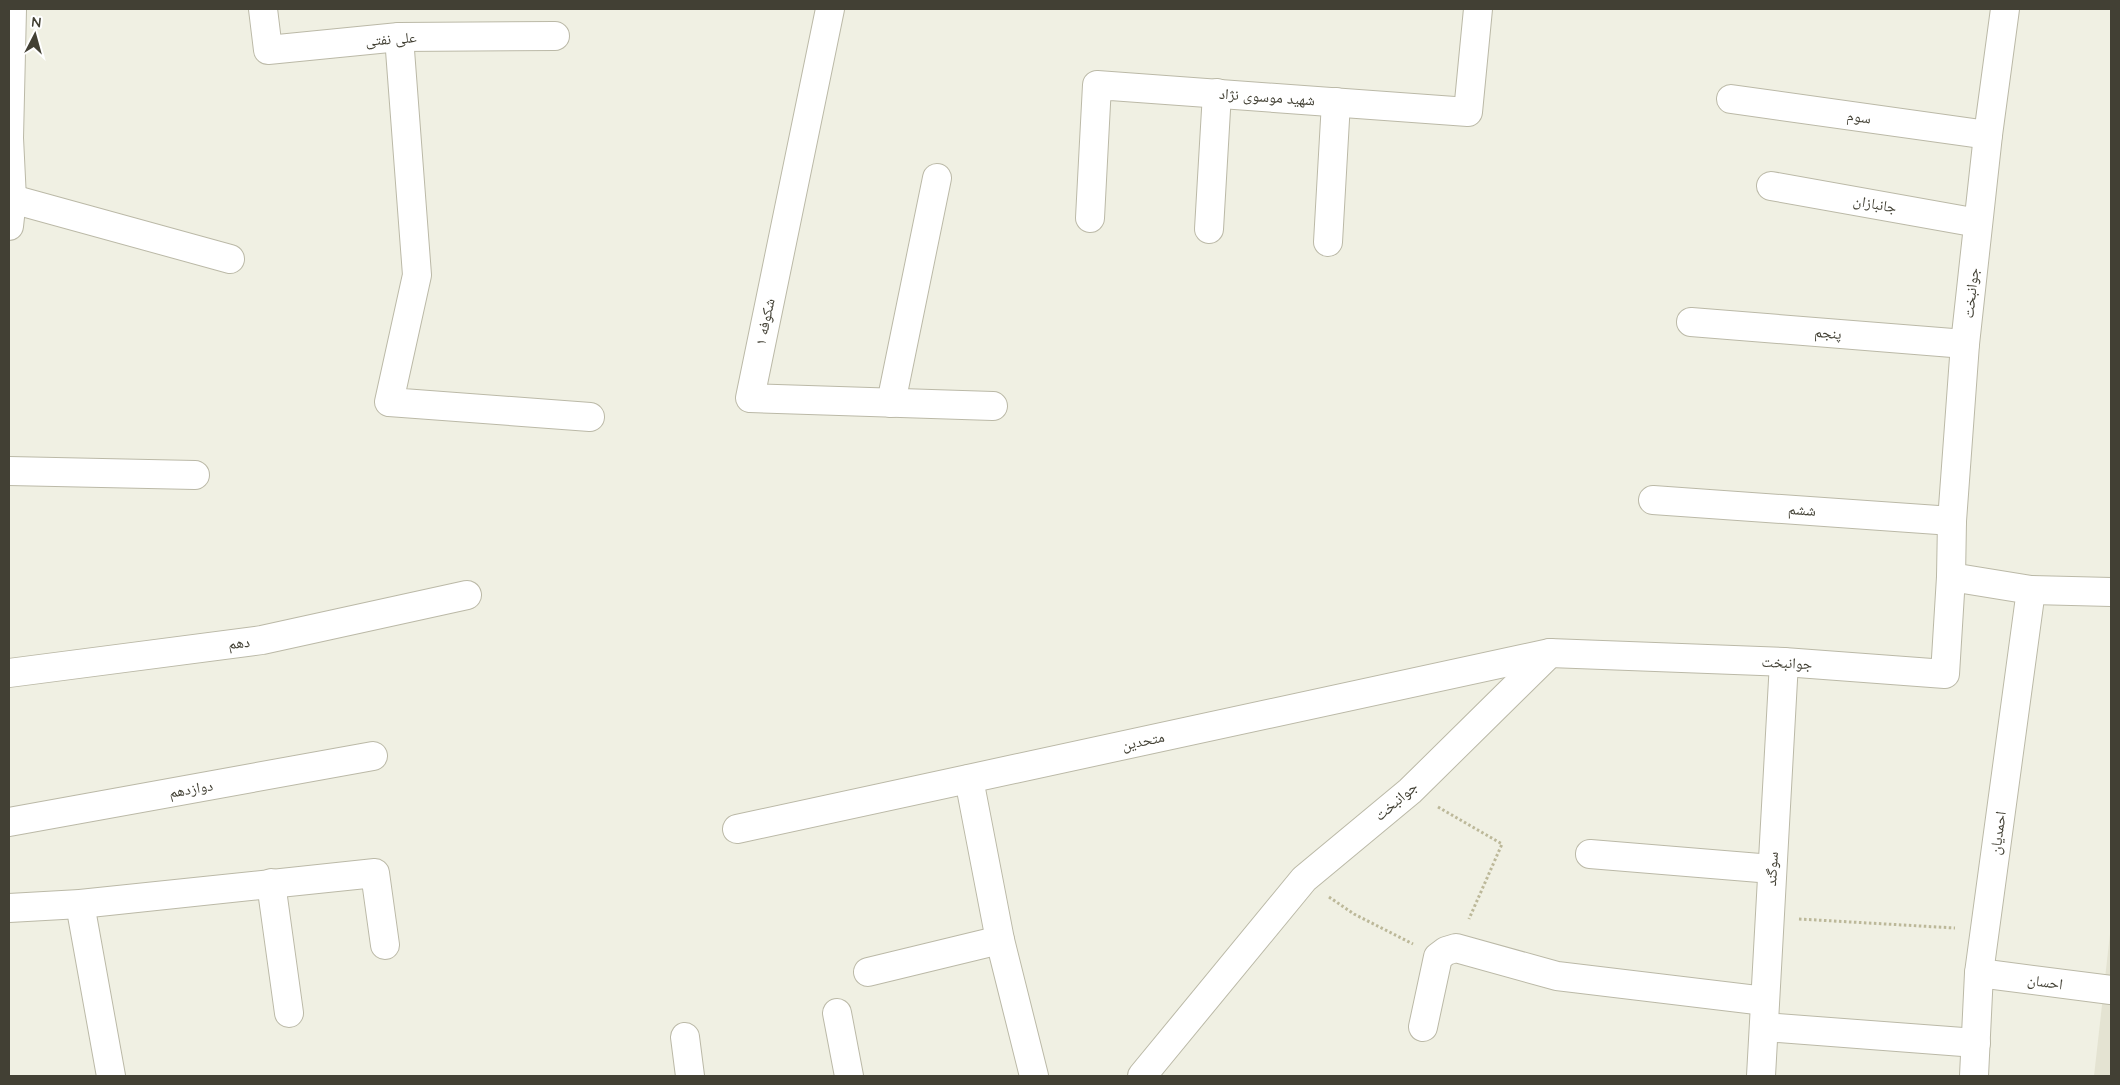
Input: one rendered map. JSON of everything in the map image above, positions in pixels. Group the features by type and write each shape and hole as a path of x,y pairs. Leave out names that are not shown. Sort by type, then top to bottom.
{"street":[{"path":"9,226 12,199 9,138 12,9"},
{"name":"علی نفتی","path":"263,9 268,50 399,37 555,36"},
{"name":"شکوفه ۱","path":"830,9 750,398 993,406"},
{"name":"شهید موسوی نژاد","path":"1090,218 1097,84 1468,112 1478,9"},
{"name":"جوانبخت","path":"1142,1076 1304,879 1410,790 1550,653 1784,662 1944,674 1951,577 1952,521 1965,344 2004,9"},
{"path":"399,37 417,275 389,402 590,417"},
{"path":"1209,229 1217,93"},
{"name":"سوم","path":"1731,99 1988,135"},
{"path":"1328,242 1336,102"},
{"path":"891,403 938,178"},
{"name":"جانبازان","path":"1771,186 1978,223"},
{"path":"12,199 230,259"},
{"name":"پنجم","path":"1691,322 1965,344"},
{"path":"9,471 195,475"},
{"name":"ششم","path":"1652,500 1952,521"},
{"path":"1951,577 2031,590 2111,592"},
{"name":"احمدیان","path":"1974,1076 1979,973 2031,590"},
{"name":"دهم","path":"9,673 262,640 467,595"},
{"name":"متحدین","path":"737,829 1550,653"},
{"name":"سوگند","path":"1761,1076 1784,662"},
{"name":"دوازدهم","path":"9,822 373,756"},
{"path":"969,779 1000,940 1034,1076"},
{"path":"1590,854 1772,869"},
{"path":"9,908 80,904 375,873 385,945"},
{"path":"271,883 289,1013"},
{"path":"80,904 111,1076"},
{"path":"868,972 1000,940"},
{"path":"1423,1027 1447,953 1556,976 1764,1014 1976,1043"},
{"name":"احسان","path":"1979,973 2111,990"},
{"path":"837,1014 849,1076"},
{"path":"685,1036 690,1076"}],"path":[{"path":"1304,879 1354,914 1447,953 1502,844 1410,790"},
{"path":"1770,918 1985,930"}],"shaded area":[{"path":"2111,925 2111,1076 2094,1076"}]}
